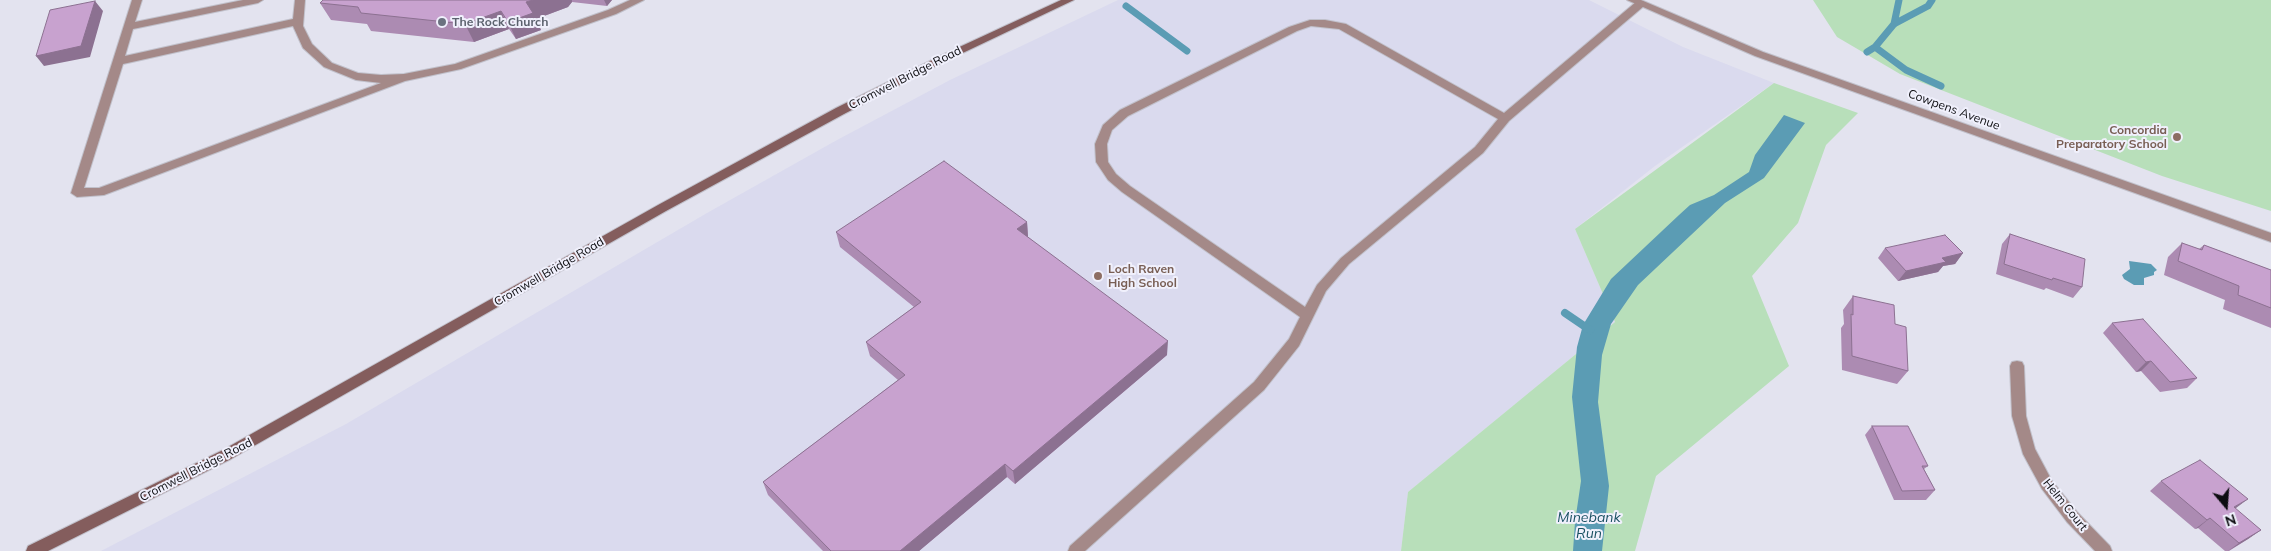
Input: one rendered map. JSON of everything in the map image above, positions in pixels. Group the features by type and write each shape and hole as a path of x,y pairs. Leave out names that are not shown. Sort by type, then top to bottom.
{"main road":[{"name":"Cromwell Bridge Road","path":"33,551 226,455 662,208 840,111 944,58 1069,0"}],"street":[{"path":"137,0 77,193 100,192 401,79"},
{"path":"129,27 258,0"},
{"path":"300,0 298,6 298,26 307,46 328,65 356,76 381,79 401,79 432,74 457,67 612,12 639,0"},
{"path":"1075,551 1259,386 1294,342 1321,288 1346,261 1479,150 1504,118 1636,2"},
{"name":"Cowpens Avenue","path":"1636,2 1778,61 2271,238"},
{"path":"118,61 298,21"},
{"path":"1308,316 1126,189 1112,177 1102,162 1101,144 1107,128 1124,113 1293,28 1325,22 1342,26 1368,39 1504,118"},
{"name":"Helm Court","path":"2018,366 2019,416 2028,450 2046,485 2072,517 2105,551"}],"shaded area":[{"name":"Loch Raven High School","path":"1118,0 1589,0 1683,47 1774,83 1655,166 1575,229 1615,322 1408,492 1401,551 101,551 346,424 707,213 837,140 950,80"}],"green space":[{"name":"Concordia Preparatory School","path":"1813,0 2271,0 2271,211 2162,176 1900,74 1837,37"},
{"path":"1774,83 1858,113 1826,145 1798,223 1752,276 1789,366 1656,476 1635,551 1401,551 1408,492 1615,322 1575,229"}],"water":[{"name":"Minebank Run","path":"1784,115 1805,123 1764,178 1725,203 1638,285 1611,324 1602,355 1598,402 1609,486 1602,551 1573,551 1581,481 1572,397 1577,347 1583,325 1611,279 1679,215 1690,205 1714,195 1749,172 1755,155"},
{"path":"2129,261 2151,264 2157,270 2154,272 2154,275 2144,278 2144,285 2134,285 2124,279 2122,275 2130,269"}],"building":[{"path":"323,0 533,0 526,2 533,13 508,22 501,11 465,24 361,13 358,7 320,3"},
{"path":"95,1 81,46 36,56 50,10"},
{"path":"944,161 1027,222 1017,229 1168,341 1013,471 1005,464 900,551 831,551 763,482 905,375 866,342 921,302 836,232"},
{"path":"2010,234 2085,259 2082,287 2053,278 2052,280 2004,264"},
{"path":"1945,235 1963,253 1942,258 1946,262 1906,271 1885,248"},
{"path":"2182,243 2202,250 2204,245 2271,270 2271,308 2238,295 2239,286 2178,261"},
{"path":"1853,296 1894,305 1895,324 1906,327 1908,371 1852,356 1851,314 1853,315"},
{"path":"2143,319 2197,378 2170,382 2151,361 2146,362 2112,323"},
{"path":"1872,426 1908,426 1928,466 1922,466 1935,490 1902,491"},
{"path":"2200,460 2248,499 2234,507 2261,530 2239,543 2210,518 2207,520 2161,481"}],"waterway":[{"path":"1894,24 1899,0"},
{"name":"Minebank Run","path":"1894,24 1928,6 1932,0"},
{"path":"1126,6 1187,51"},
{"name":"Minebank Run","path":"1875,47 1894,24"},
{"name":"Minebank Run","path":"1867,52 1875,47"},
{"path":"1875,47 1906,70 1941,86"},
{"path":"1565,313 1590,330"}],"place":[{"name":"The Rock Church","path":"442,22"},
{"name":"Concordia Preparatory School","path":"2177,137"},
{"name":"Loch Raven High School","path":"1098,276"}]}
